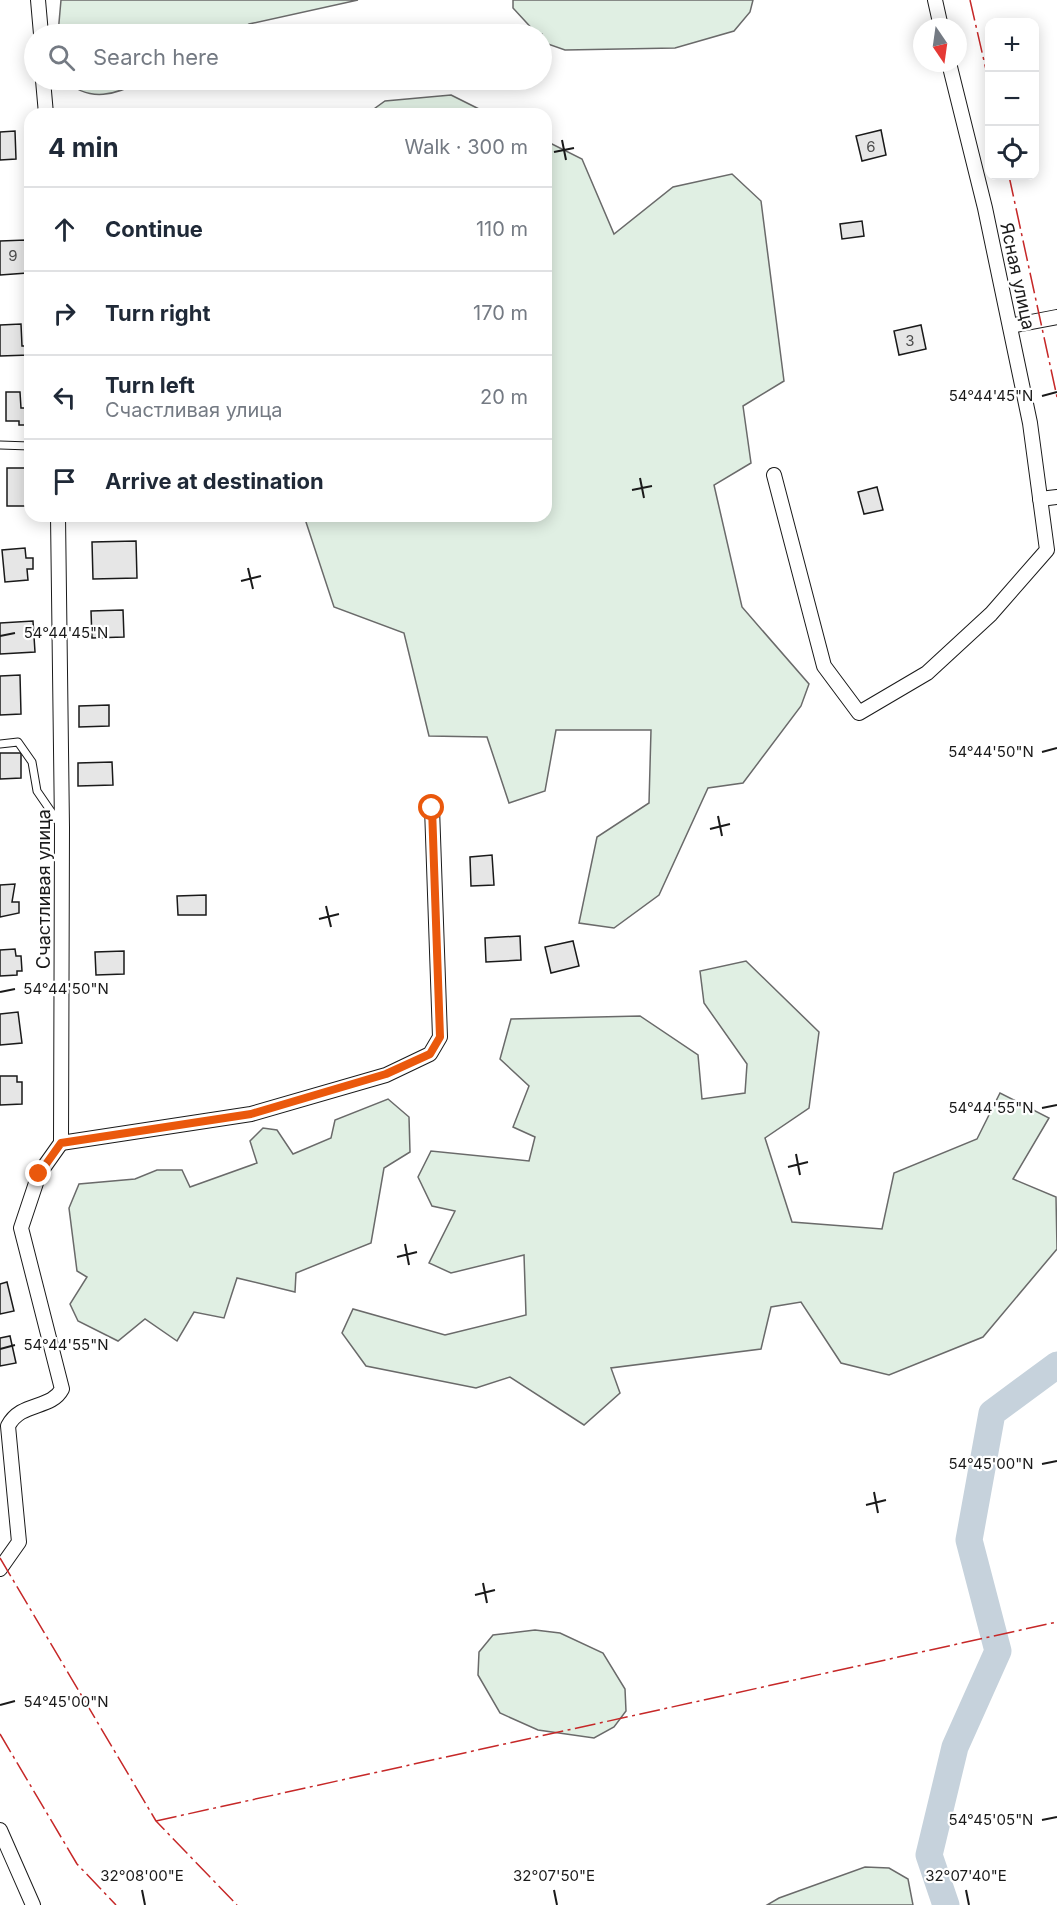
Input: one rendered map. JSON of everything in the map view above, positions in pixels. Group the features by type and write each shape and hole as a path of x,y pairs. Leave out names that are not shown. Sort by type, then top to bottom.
{"street":[{"path":"38,0 40,24"},
{"path":"935,0 939,18"},
{"name":"Ясная улица","path":"774,476 824,666 859,713 927,673 991,614 1047,550 1030,423 985,208 952,72"},
{"path":"45,90 46,108"},
{"path":"1010,326 1057,317"},
{"path":"1040,499 1057,497"},
{"name":"Счастливая улица","path":"58,522 62,827 61,1143"},
{"path":"0,1569 19,1542 8,1426 20,1411 50,1400 59,1395 63,1389 21,1228 39,1174 61,1143 251,1114 386,1074 430,1054 440,1037 432,808"},
{"path":"0,1830 33,1905"}],"lane":[{"path":"0,445 24,446"},
{"path":"0,744 18,742 33,762 37,791 62,827"}],"green space":[{"path":"61,0 358,0 249,24 59,24"},
{"path":"513,0 753,0 750,12 734,31 675,48 565,50 552,45 552,24 528,24 513,8"},
{"path":"80,90 123,90 103,94"},
{"path":"451,95 477,108 375,108 385,101"},
{"path":"552,144 582,159 614,234 673,187 732,174 761,201 784,381 743,406 751,463 714,485 742,607 809,684 801,706 743,783 708,788 659,895 614,928 579,923 597,837 649,803 651,730 556,730 545,791 509,803 487,737 429,736 404,633 334,607 306,522 552,522"},
{"path":"746,961 819,1032 809,1108 765,1138 792,1222 882,1229 894,1173 977,1139 1000,1093 1049,1118 1013,1179 1056,1197 1057,1249 983,1337 889,1375 841,1363 801,1302 771,1307 761,1349 611,1368 620,1393 584,1425 510,1377 476,1388 366,1366 342,1333 353,1309 445,1335 526,1315 524,1255 451,1273 429,1263 455,1211 432,1206 418,1177 431,1151 529,1161 535,1137 513,1127 529,1086 500,1059 511,1019 640,1016 698,1055 702,1099 745,1093 747,1064 704,1003 700,971"},
{"path":"388,1099 409,1117 410,1152 384,1168 371,1243 296,1273 295,1292 237,1278 224,1318 194,1312 177,1341 145,1319 118,1341 78,1321 70,1304 87,1277 77,1271 69,1208 79,1184 135,1179 157,1170 182,1170 190,1187 257,1163 250,1141 263,1128 277,1130 293,1154 331,1138 335,1120"},
{"path":"535,1630 560,1633 603,1653 625,1689 626,1711 614,1727 594,1738 538,1730 500,1713 478,1675 479,1652 493,1635"},
{"path":"865,1867 889,1868 908,1879 913,1905 767,1905 779,1898"}],"building":[{"path":"881,130 886,155 862,161 856,136"},
{"path":"15,131 16,159 0,160 0,132"},
{"path":"862,221 864,236 842,239 840,224"},
{"path":"24,240 24,273 0,275 0,241"},
{"path":"21,324 24,355 0,356 0,325"},
{"path":"921,325 926,349 899,355 894,331"},
{"path":"6,392 20,392 21,408 24,408 24,425 19,425 19,421 6,421"},
{"path":"7,468 24,468 24,506 7,506"},
{"path":"877,487 883,510 864,514 858,492"},
{"path":"136,541 137,578 93,579 92,542"},
{"path":"25,548 26,558 33,558 33,569 27,569 28,580 5,582 2,550"},
{"path":"123,610 124,637 92,638 91,611"},
{"path":"33,621 35,652 0,654 0,623"},
{"path":"20,675 21,714 0,715 0,676"},
{"path":"109,705 109,726 79,727 79,706"},
{"path":"0,753 21,753 21,778 0,779"},
{"path":"112,762 113,785 78,786 78,763"},
{"path":"492,855 494,885 471,886 470,857"},
{"path":"15,884 12,902 19,902 19,913 0,917 0,885"},
{"path":"206,895 206,915 178,915 177,896"},
{"path":"520,936 521,960 486,962 485,938"},
{"path":"573,941 579,966 551,973 545,947"},
{"path":"15,949 16,956 21,956 22,971 17,971 17,975 0,976 0,950"},
{"path":"124,951 124,974 96,975 95,952"},
{"path":"18,1012 22,1043 0,1045 0,1014"},
{"path":"0,1076 17,1076 17,1082 22,1082 22,1104 0,1105"},
{"path":"7,1282 14,1311 0,1314 0,1284"},
{"path":"10,1336 16,1363 0,1366 0,1338"}],"waterway":[{"path":"946,1905 929,1855 955,1747 998,1651 969,1540 992,1413 1057,1365"}],"power":[{"path":"970,0 987,72"},
{"path":"1010,180 1057,397"},
{"path":"0,1558 156,1821 237,1905"},
{"path":"156,1821 1057,1622"},
{"path":"0,1734 77,1864 116,1905"}],"route":[{"path":"39,1174 61,1143 251,1114 386,1074 430,1054 440,1037 432,808"}]}
